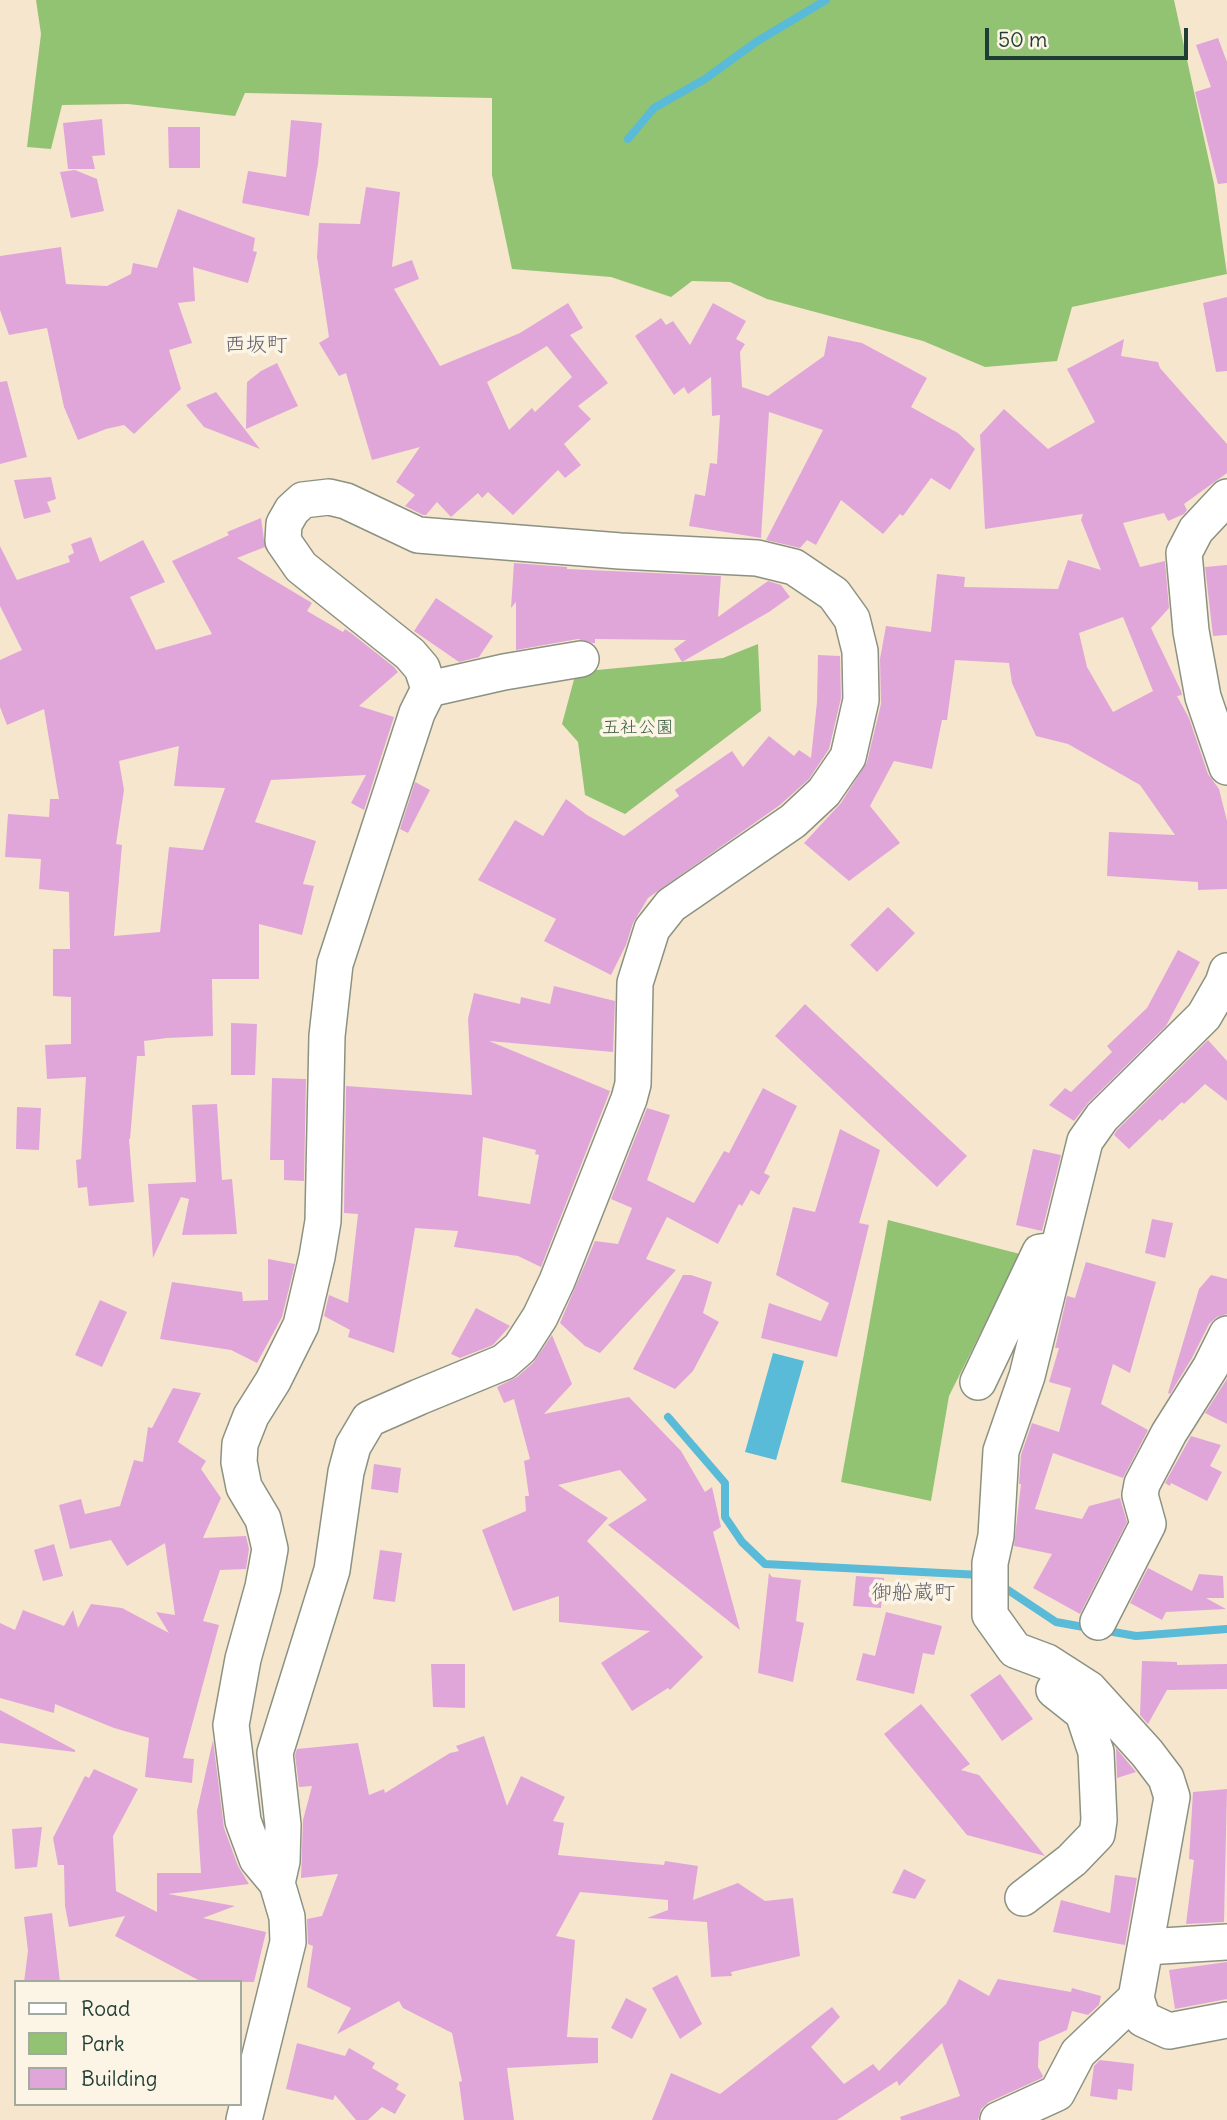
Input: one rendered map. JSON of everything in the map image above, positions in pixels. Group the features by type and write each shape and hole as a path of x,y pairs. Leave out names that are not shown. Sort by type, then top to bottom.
{"street":[{"path":"1227,496 1196,530 1184,553 1191,631 1203,697 1227,767"},
{"path":"244,2120 288,1942 287,1917 277,1883 257,1858 243,1821 231,1725 243,1659 263,1587 270,1549 263,1519 244,1487 239,1462 240,1444 251,1416 273,1381 301,1325 323,1221 327,1036 335,964 417,713 429,689 422,668 410,654 301,567 283,541 284,524 292,510 303,499 329,497 346,501 418,535 620,551 757,558 794,567 834,594 852,619 860,650 860,700 849,757 831,783 793,821 671,905 652,929 635,983 633,1084 629,1099 557,1281 540,1317 520,1348 504,1362 369,1419 353,1446 346,1472 332,1570 275,1753 283,1825 282,1861 277,1883"},
{"path":"429,689 504,672 581,659"},
{"path":"1023,1898 1088,1845 1097,1834 1099,1820 1096,1752 1083,1713 1035,1675 990,1615 990,1563 996,1536 1000,1451 1027,1376 1085,1141 1102,1117 1204,1016 1227,971"},
{"path":"978,1382 1040,1252 1058,1250"},
{"path":"1098,1622 1148,1524 1140,1495 1142,1484 1227,1334"},
{"path":"1015,1650 1047,1662 1089,1689 1166,1778 1172,1797 1136,1998 1143,2019 1169,2031 1227,2020"},
{"path":"1146,1947 1227,1942"},
{"path":"1006,2116 1057,2093 1078,2053 1136,1998"}],"green space":[{"path":"36,0 1174,0 1214,184 1227,274 1072,307 1057,361 985,367 923,341 767,299 730,282 692,281 671,297 611,277 512,269 492,175 492,98 245,93 235,116 128,104 62,105 51,149 27,147 41,34"},
{"name":"五社公園","path":"758,644 761,711 625,814 585,795 578,742 562,724 576,672 723,658"},
{"path":"888,1220 1020,1254 949,1396 931,1501 841,1482"}],"water":[{"path":"773,1353 804,1361 776,1460 745,1452"}],"building":[{"path":"1218,38 1227,62 1227,183 1218,184 1195,92 1211,87 1196,45"},
{"path":"102,119 105,155 92,156 95,169 68,169 63,123"},
{"path":"291,120 322,123 309,216 242,203 248,171 286,177"},
{"path":"168,127 200,127 200,168 169,168"},
{"path":"75,170 97,179 104,211 71,218 60,172"},
{"path":"366,187 400,192 392,267 412,260 419,279 394,289 440,366 520,333 568,303 583,328 570,335 608,383 578,406 591,419 564,444 581,465 565,478 558,470 513,515 488,492 482,498 478,493 451,517 437,502 423,515 405,506 415,495 396,482 420,447 372,460 346,373 339,376 319,343 329,337 317,257 319,223 360,224","holes":["547,346 572,377 535,412 532,408 509,430 487,382"]},
{"path":"178,209 255,238 253,251 257,252 248,283 193,267 195,301 178,303 192,343 169,350 181,389 134,434 124,425 78,440 64,407 47,328 9,335 0,310 0,256 61,247 66,284 107,286 131,274 133,263 157,268"},
{"path":"1227,297 1227,371 1216,372 1203,303"},
{"path":"713,303 746,321 736,339 745,344 740,352 742,387 768,396 824,356 828,336 862,343 927,378 911,407 958,433 975,449 950,490 931,478 903,516 900,514 883,534 841,500 816,545 807,540 800,548 766,540 823,430 769,412 761,538 689,526 695,494 705,496 710,463 717,464 720,415 712,416 711,377 688,394 684,387 674,395 635,336 661,318 666,325 673,321 690,345"},
{"path":"1124,339 1121,356 1158,362 1160,368 1227,444 1227,473 1184,504 1187,510 1184,514 1168,521 1164,513 1123,523 1140,567 1165,561 1169,608 1151,628 1181,691 1182,695 1177,696 1189,718 1208,774 1219,789 1227,821 1227,889 1198,890 1198,882 1107,876 1109,832 1175,835 1140,785 1068,744 1036,736 1012,683 1009,663 955,660 947,720 942,720 932,769 894,761 870,806 900,843 849,881 804,843 841,803 867,762 881,704 880,659 886,626 931,632 937,574 965,577 964,587 1058,589 1068,560 1101,570 1081,520 1083,514 985,529 980,435 1004,409 1048,449 1095,422 1067,369","holes":["1123,617 1153,691 1113,712 1087,667 1079,633"]},
{"path":"277,363 298,406 246,429 247,382"},
{"path":"7,381 27,457 0,464 0,382"},
{"path":"216,392 260,449 204,427 186,405"},
{"path":"51,477 56,499 47,502 51,512 24,519 14,480"},
{"path":"261,518 265,547 237,558 312,603 307,611 343,632 345,629 394,667 398,672 359,706 394,717 364,810 351,803 366,775 271,780 255,822 316,841 303,884 314,886 302,935 259,924 259,979 212,979 213,1036 144,1041 145,1056 137,1056 129,1139 134,1202 89,1206 87,1187 78,1188 76,1160 81,1159 86,1077 47,1079 45,1045 71,1044 71,997 53,996 53,949 70,949 69,892 39,889 41,859 5,857 8,814 49,817 50,799 59,799 44,709 7,725 0,707 0,660 22,650 0,606 0,546 17,580 70,562 68,556 74,553 71,544 91,537 100,562 143,540 165,582 130,597 156,650 212,634 172,561 229,535 227,532","holes":["179,746 174,786 225,788 203,850 169,847 160,932 114,936 122,845 116,844 124,790 119,761"]},
{"path":"514,563 567,569 721,576 718,617 768,581 781,585 790,597 682,662 674,649 686,640 595,639 595,643 592,643 578,639 516,650 516,602 511,608"},
{"path":"1227,565 1227,635 1213,636 1205,567"},
{"path":"436,598 493,636 479,657 459,662 414,631"},
{"path":"818,655 840,656 841,698 829,749 809,779 780,805 648,898 633,923 626,945 611,975 544,941 556,919 478,880 515,820 543,836 566,799 587,815 624,836 679,796 675,790 732,751 743,767 769,736 794,756 799,750 811,758 817,702"},
{"path":"415,782 430,790 408,833 400,829"},
{"path":"888,907 915,933 877,972 850,945"},
{"path":"1178,950 1200,962 1166,1026 1088,1103 1074,1121 1049,1105 1065,1088 1071,1092 1112,1052 1107,1046 1147,1008"},
{"path":"554,986 615,1001 613,1052 489,1041 610,1091 541,1267 518,1256 454,1247 458,1231 415,1228 394,1353 348,1337 350,1330 324,1316 329,1295 348,1303 358,1214 344,1213 346,1086 472,1095 468,1019 474,993 520,1004 521,997 550,1004","holes":["483,1137 536,1150 535,1154 539,1155 530,1204 478,1196"]},
{"path":"805,1004 967,1156 937,1187 775,1036"},
{"path":"231,1023 257,1024 255,1075 231,1075"},
{"path":"1208,1040 1227,1061 1227,1101 1205,1084 1184,1104 1182,1102 1162,1121 1160,1119 1129,1149 1114,1135 1117,1130"},
{"path":"272,1078 306,1079 304,1181 284,1180 284,1160 270,1160"},
{"path":"763,1088 797,1106 764,1173 770,1176 759,1195 751,1190 742,1206 739,1204 718,1244 667,1217 646,1259 676,1270 600,1353 585,1346 560,1323 595,1241 618,1244 632,1208 611,1199 647,1108 670,1115 647,1180 694,1203 724,1151 729,1153"},
{"path":"217,1104 222,1180 232,1179 237,1234 182,1235 189,1199 181,1197 153,1258 148,1184 196,1182 192,1105"},
{"path":"17,1107 41,1108 39,1150 16,1149"},
{"path":"840,1129 880,1150 859,1223 869,1225 837,1357 761,1338 769,1303 821,1321 829,1303 776,1275 793,1207 815,1212"},
{"path":"1033,1149 1061,1155 1042,1231 1016,1225"},
{"path":"1152,1219 1173,1223 1165,1258 1145,1253"},
{"path":"268,1259 295,1264 282,1317 257,1363 231,1350 160,1339 172,1282 242,1292 243,1301 268,1300"},
{"path":"1086,1262 1156,1282 1130,1373 1113,1364 1101,1404 1148,1430 1123,1478 1053,1453 1035,1509 1082,1519 1089,1506 1120,1498 1127,1522 1080,1614 1033,1588 1052,1554 1014,1546 1021,1484 1021,1455 1032,1423 1059,1432 1071,1388 1049,1382 1059,1348 1055,1348 1067,1296 1075,1298"},
{"path":"683,1275 712,1282 703,1313 719,1322 693,1371 675,1389 633,1369"},
{"path":"1211,1275 1227,1279 1227,1314 1217,1317 1209,1324 1170,1394 1168,1393 1199,1289"},
{"path":"100,1300 127,1312 102,1367 75,1355"},
{"path":"476,1308 510,1326 493,1345 460,1358 451,1354"},
{"path":"552,1335 572,1384 544,1414 629,1397 681,1451 705,1492 712,1487 721,1527 713,1532 740,1630 608,1525 647,1500 620,1470 558,1485 608,1518 587,1541 703,1657 670,1690 668,1688 632,1711 601,1663 650,1631 559,1622 559,1596 513,1611 482,1530 526,1511 525,1496 529,1496 524,1461 530,1459 514,1399 504,1403 497,1387 517,1377 533,1363"},
{"path":"1227,1379 1227,1424 1205,1413"},
{"path":"173,1388 201,1393 178,1442 206,1461 201,1469 221,1498 203,1538 246,1536 249,1549 246,1569 220,1570 203,1621 219,1625 183,1758 194,1759 192,1783 145,1777 149,1738 114,1728 55,1704 54,1713 0,1698 0,1623 15,1630 23,1610 64,1626 73,1610 78,1628 91,1604 122,1608 169,1633 156,1612 175,1615 165,1543 127,1566 111,1540 70,1549 59,1505 81,1499 85,1514 120,1506 134,1460 143,1462 148,1427 152,1428"},
{"path":"1191,1436 1221,1445 1210,1466 1222,1472 1207,1501 1171,1483 1170,1486 1165,1483"},
{"path":"374,1464 401,1468 398,1493 371,1489"},
{"path":"54,1544 63,1576 43,1581 34,1550"},
{"path":"380,1550 402,1553 395,1602 373,1599"},
{"path":"1148,1568 1192,1591 1199,1574 1223,1576 1224,1598 1206,1598 1226,1609 1166,1612 1162,1620 1130,1603"},
{"path":"769,1573 772,1577 801,1580 796,1621 804,1623 793,1682 758,1673"},
{"path":"856,1576 884,1578 881,1608 853,1606"},
{"path":"886,1612 942,1626 934,1655 923,1653 914,1694 856,1680 863,1653 875,1656"},
{"path":"1142,1661 1177,1662 1177,1665 1227,1664 1227,1689 1167,1690 1148,1724 1140,1715"},
{"path":"431,1664 465,1664 465,1708 433,1707"},
{"path":"1000,1674 1033,1719 1002,1741 970,1695"},
{"path":"921,1704 970,1764 961,1770 979,1775 1045,1856 967,1835 884,1734"},
{"path":"0,1710 75,1750 75,1752 0,1743"},
{"path":"484,1736 507,1806 521,1776 565,1797 553,1821 564,1823 558,1855 664,1865 665,1861 698,1866 693,1900 738,1883 765,1901 793,1898 800,1956 731,1972 732,1976 711,1977 707,1922 647,1918 668,1910 668,1900 580,1892 556,1936 575,1940 567,2037 598,2038 598,2063 507,2068 514,2120 464,2120 459,2082 462,2081 452,2033 403,2008 399,2001 337,2034 351,2008 307,1987 313,1946 308,1944 307,1919 322,1916 338,1874 301,1878 303,1820 312,1786 299,1787 295,1755 297,1749 358,1743 369,1795 384,1789 385,1793 450,1753 459,1751 456,1746"},
{"path":"213,1740 224,1828 238,1866 249,1884 168,1894 235,1906 203,1918 266,1932 254,1982 198,1980 115,1936 125,1916 69,1927 65,1906 64,1865 58,1865 53,1838 85,1776 89,1778 94,1769 138,1789 113,1836 116,1891 157,1912 157,1873 201,1873 197,1811"},
{"path":"1116,1748 1136,1772 1117,1778"},
{"path":"1227,1789 1224,1922 1186,1924 1194,1860 1189,1859 1193,1792"},
{"path":"42,1827 37,1867 15,1869 12,1829"},
{"path":"904,1869 926,1880 915,1899 892,1893"},
{"path":"1115,1875 1137,1878 1125,1945 1053,1932 1061,1900 1110,1913"},
{"path":"52,1913 60,1980 24,1980 28,1951 24,1917"},
{"path":"1227,1962 1227,1999 1175,2009 1169,1970"},
{"path":"677,1975 702,2024 680,2039 652,1988"},
{"path":"959,1979 989,1996 998,1979 1071,1992 1072,1988 1101,1996 1099,2005 1088,2015 1072,2011 1067,2030 1039,2042 1038,2067 1042,2078 989,2102 981,2109 978,2120 901,2120 900,2117 960,2096 942,2043 899,2086 897,2081 837,2120 652,2120 671,2073 720,2094 832,2007 840,2017 811,2047 844,2084 873,2064 879,2071 946,2004"},
{"path":"626,1998 647,2009 632,2039 611,2028"},
{"path":"297,2043 345,2056 349,2048 375,2063 372,2068 399,2084 396,2089 406,2095 395,2114 382,2107 368,2120 356,2120 335,2095 333,2100 286,2089"},
{"path":"1100,2060 1134,2064 1132,2091 1118,2089 1117,2100 1090,2096 1094,2066"}],"waterway":[{"path":"628,139 654,108 705,79 756,42 826,0"},
{"path":"668,1417 725,1483 725,1517 742,1542 765,1564 981,1575"},
{"path":"999,1584 1056,1622 1089,1628"},
{"path":"1102,1630 1136,1636 1227,1629"}],"district":[{"name":"西坂町","path":"256,345"},
{"name":"御船蔵町","path":"913,1593"}]}
